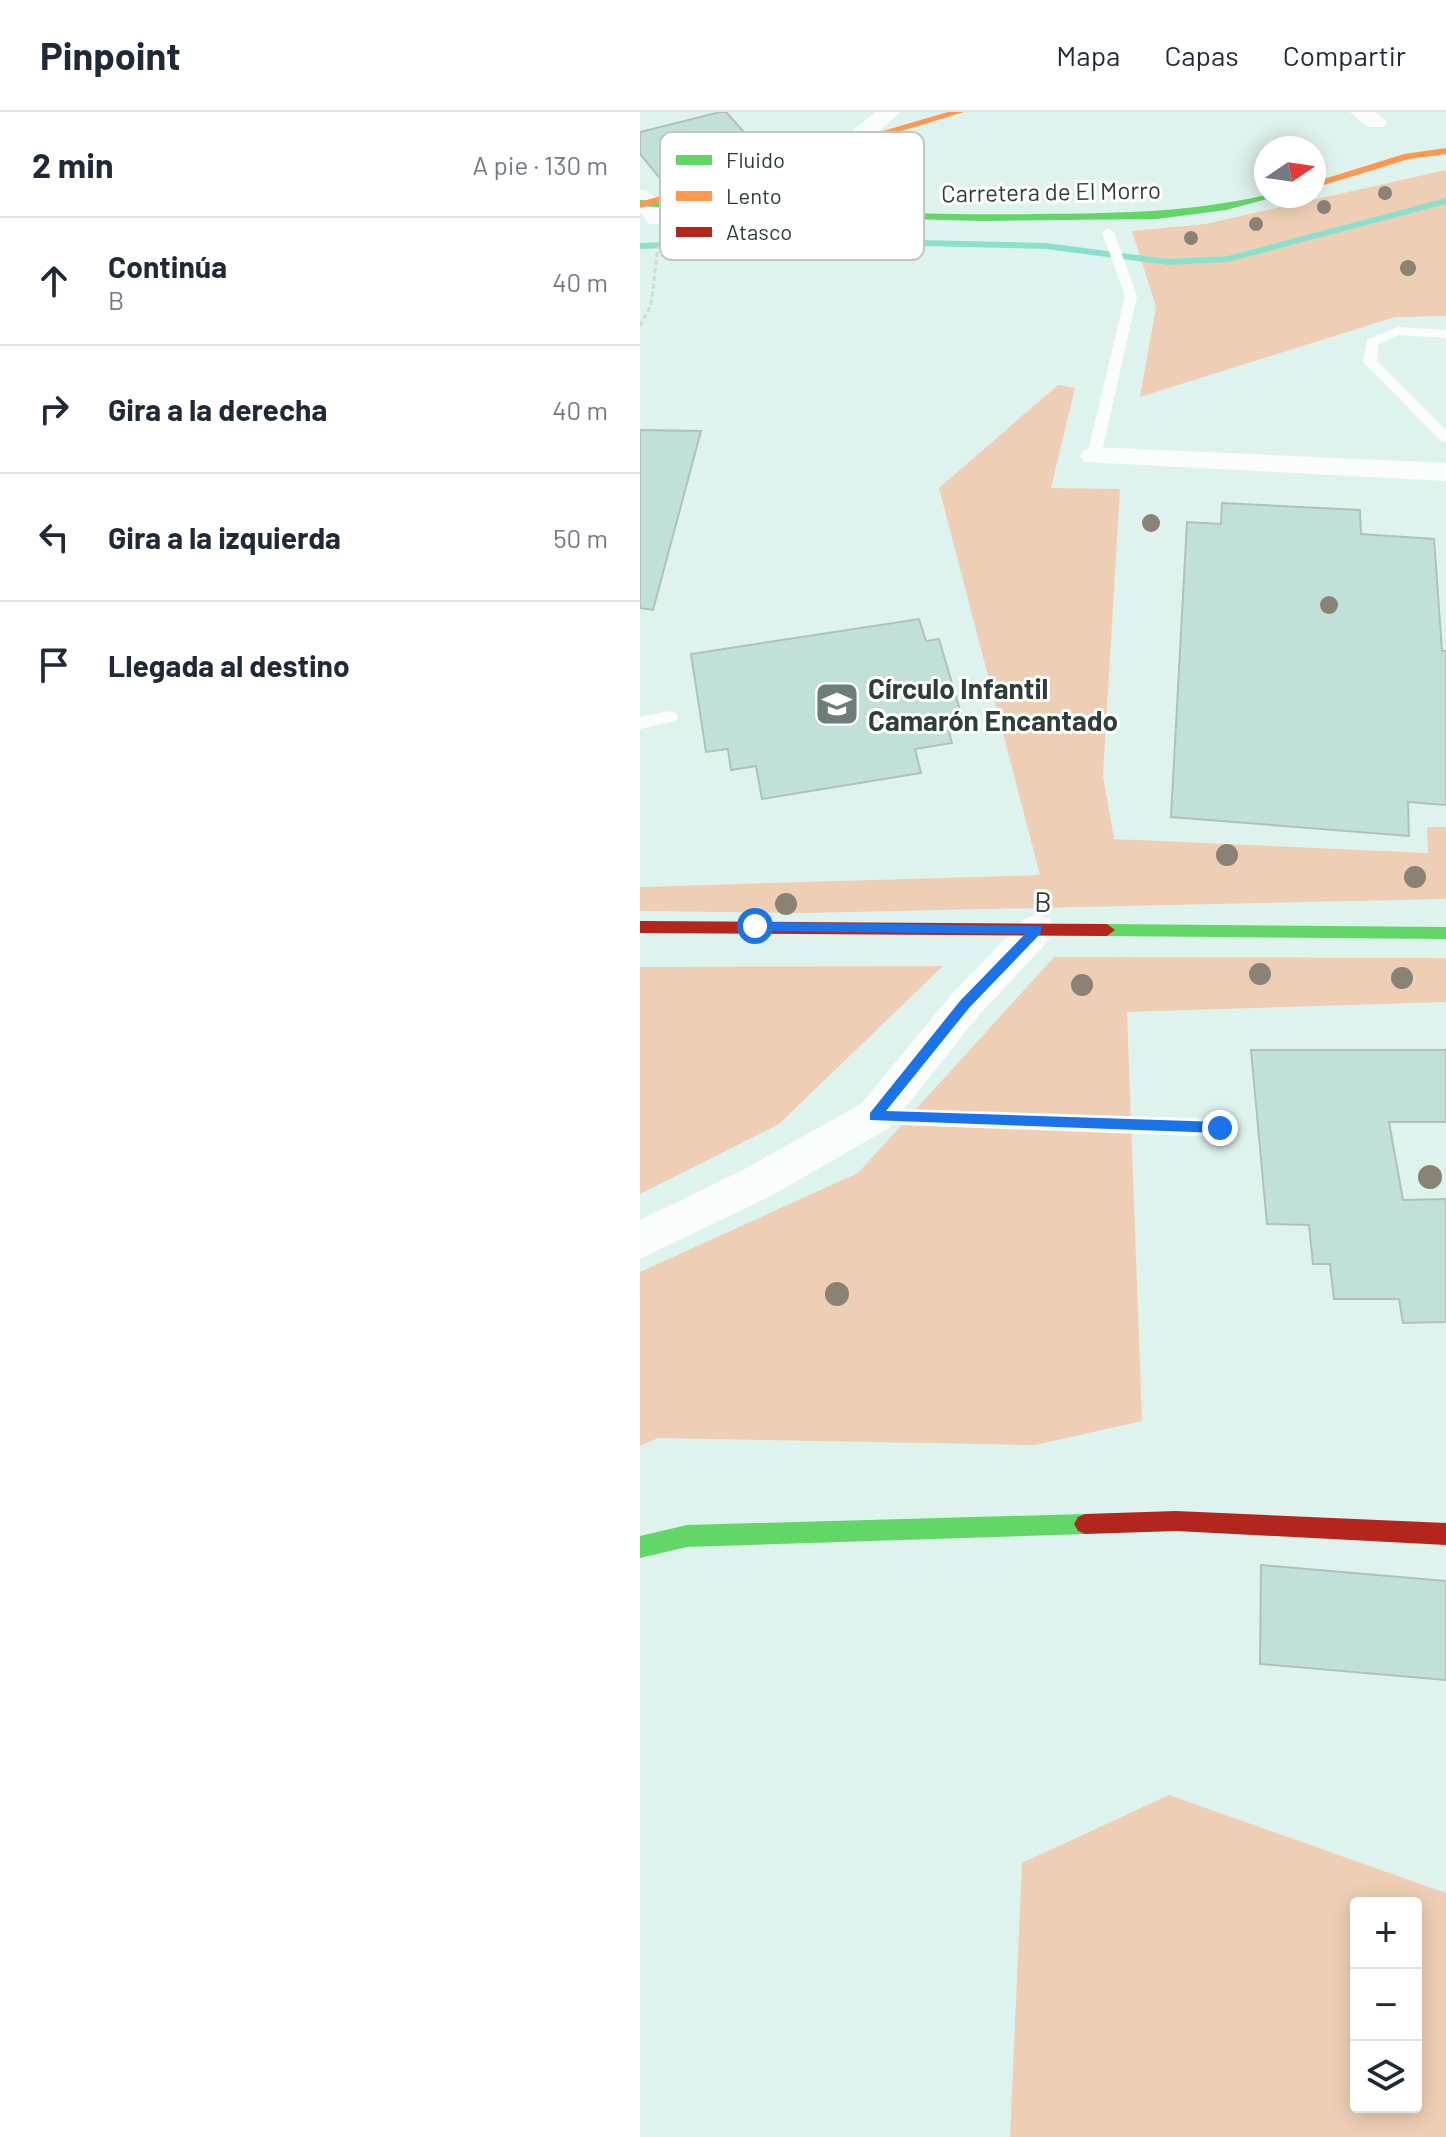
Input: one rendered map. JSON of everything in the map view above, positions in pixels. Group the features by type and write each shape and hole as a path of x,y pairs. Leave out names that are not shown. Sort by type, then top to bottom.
{"street":[{"path":"865,132 890,112"},
{"path":"888,132 959,112"},
{"path":"1326,181 1408,156 1446,151"},
{"name":"Carretera de El Morro","path":"924,216 1157,216 1254,201"},
{"path":"1094,456 1446,472"},
{"name":"B","path":"640,927 1446,933"},
{"path":"640,1240 757,1183 875,1116 965,1005 1037,929"},
{"path":"640,1547 687,1536 1176,1521 1446,1534"}],"lane":[{"path":"1094,456 1131,296 1110,237"},
{"path":"1446,334 1397,331 1372,343 1370,362 1446,438"},
{"path":"640,723 670,717"},
{"path":"875,1116 1220,1128"}],"path":[{"path":"640,326 651,305 658,251"}],"shaded area":[{"path":"1446,170 1446,316 1395,317 1140,397 1156,307 1132,231 1205,224 1276,208 1326,208 1326,197"},
{"path":"1058,385 1075,388 1051,488 1120,489 1103,776 1114,839 1428,853 1427,827 1446,827 1446,899 806,913 640,911 640,887 1040,875 939,488"},
{"path":"1054,957 1446,958 1446,1002 1127,1012 1142,1421 1035,1445 658,1438 640,1446 640,1272 858,1173"},
{"path":"943,966 779,1124 640,1194 640,967"},
{"path":"1169,1795 1446,1893 1446,2137 1010,2137 1022,1863"}],"building":[{"path":"726,112 744,132 660,132 659,177 640,154 640,132"},
{"path":"640,430 701,431 653,610 640,608"},
{"path":"1222,503 1360,510 1361,534 1434,539 1442,651 1446,651 1446,805 1408,802 1409,836 1171,817 1187,522 1221,524"},
{"path":"919,619 926,641 939,639 961,714 945,716 952,743 915,749 921,773 762,799 756,766 731,770 728,749 706,752 691,654"},
{"path":"1251,1050 1446,1050 1446,1122 1389,1122 1403,1200 1446,1199 1446,1322 1403,1323 1399,1299 1334,1299 1330,1264 1313,1264 1309,1225 1267,1224"},
{"path":"1261,1565 1446,1581 1446,1680 1260,1664"}],"waterway":[{"path":"924,243 1046,246 1168,262 1228,259 1446,201"},
{"path":"640,246 660,245"}],"traffic: fast":[{"path":"924,216 1157,216 1254,201"},
{"path":"640,203 660,204"},
{"path":"1107,930 1446,933"},
{"path":"640,1547 687,1536 1085,1524"}],"traffic: slow":[{"path":"890,132 959,112"},
{"path":"1326,181 1408,156 1446,151"},
{"path":"640,205 660,199"}],"traffic: jam":[{"path":"640,927 1107,930"},
{"path":"1085,1524 1176,1521 1446,1534"}],"place":[{"name":"Círculo Infantil Camarón Encantado","path":"837,704"}],"route":[{"path":"755,926 1037,929 965,1005 875,1116 1220,1128"}]}
